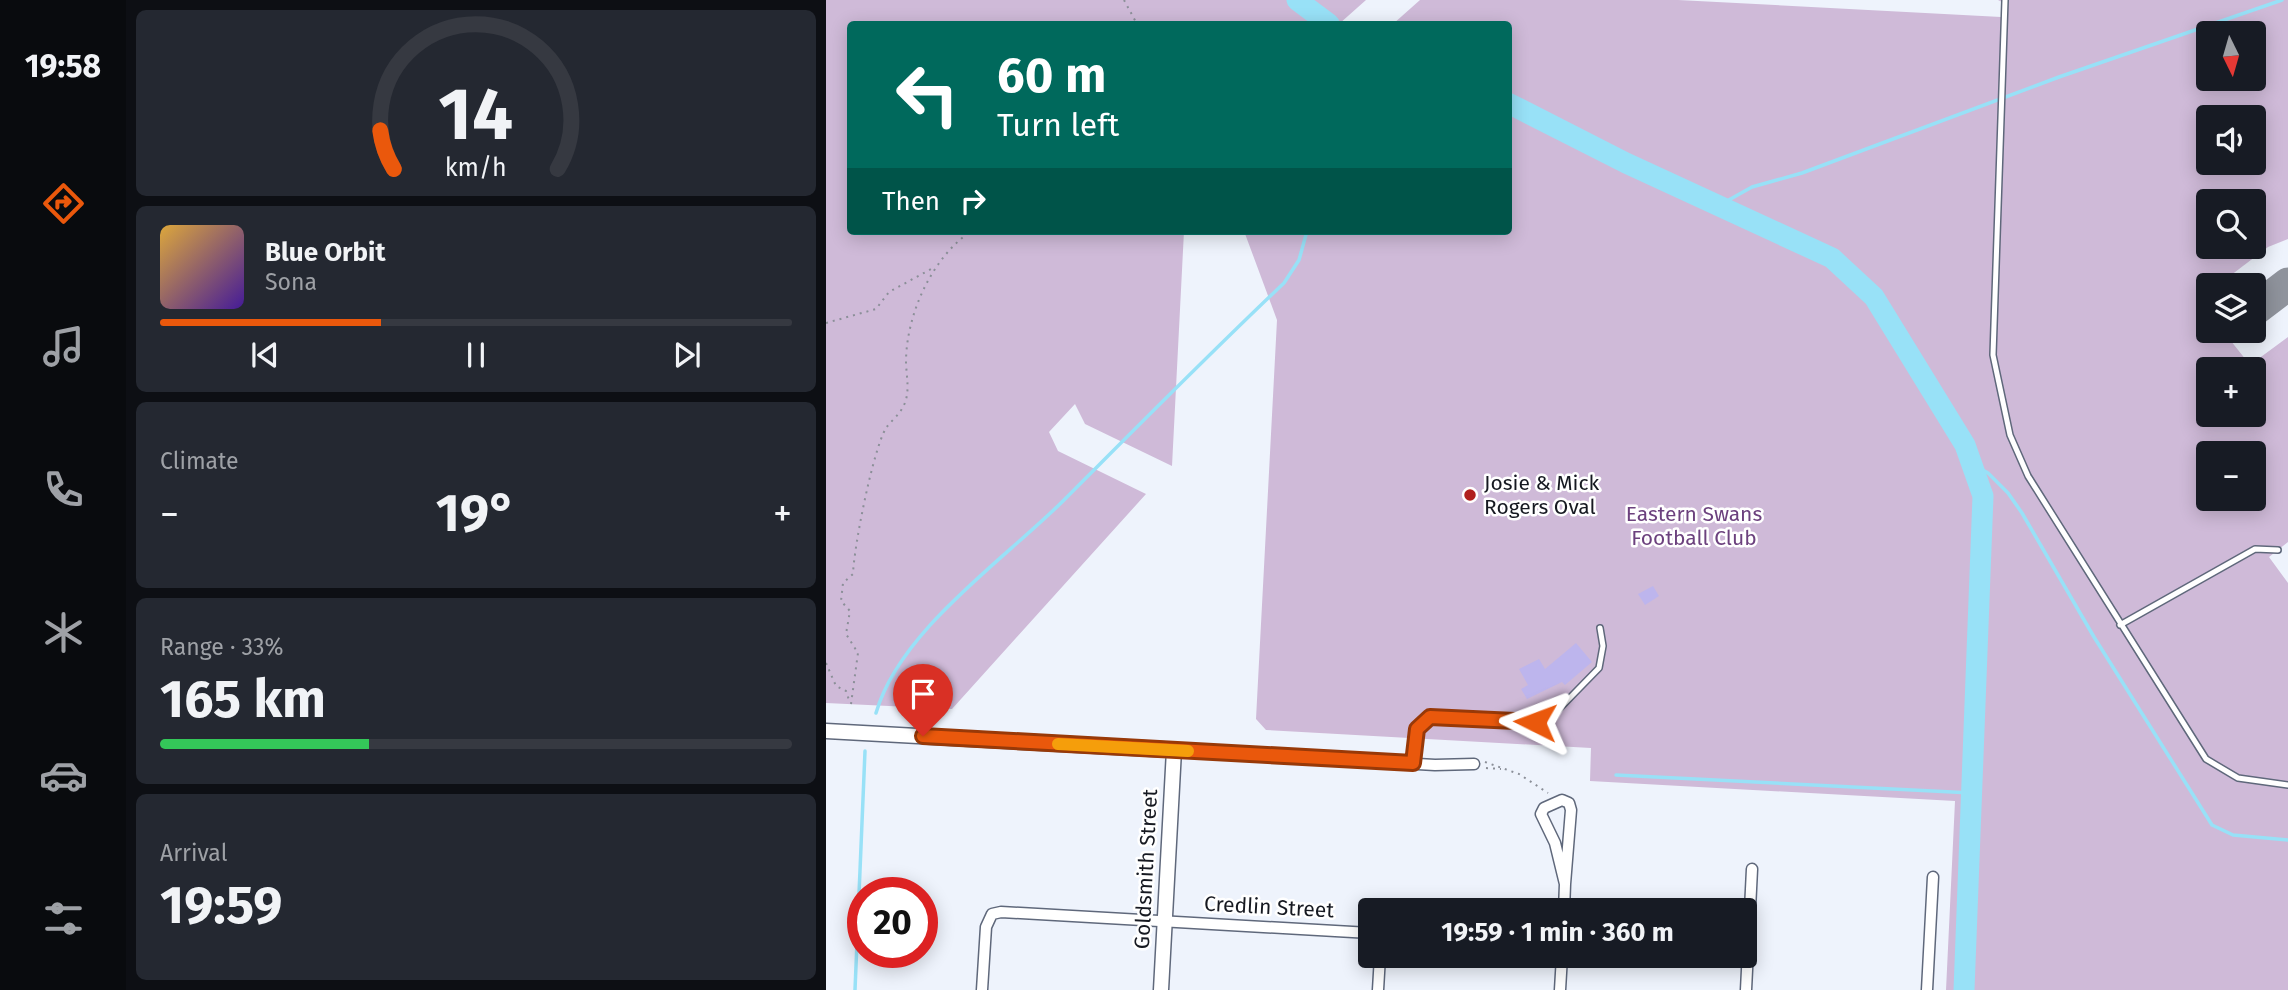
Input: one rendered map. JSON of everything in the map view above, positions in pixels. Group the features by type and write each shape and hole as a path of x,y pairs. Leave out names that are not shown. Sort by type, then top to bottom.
{"street":[{"path":"826,731 1413,763 1474,764"},
{"name":"Goldsmith Street","path":"1161,990 1174,750"},
{"path":"1564,898 1572,813 1569,803 1562,800 1544,809 1541,815 1555,843 1565,884"},
{"path":"1746,990 1752,869"},
{"path":"1927,990 1933,877"},
{"name":"Credlin Street","path":"982,990 986,927 989,918 996,912 1358,932"},
{"path":"1378,990 1379,968"},
{"path":"1560,990 1561,968"}],"lane":[{"path":"2005,0 1993,355 2010,435 2028,476 2206,759 2238,778 2288,785"},
{"path":"2120,625 2255,549 2278,550"},
{"path":"1413,763 1417,729 1430,717 1535,722 1558,710 1596,673 1603,646 1600,628"}],"path":[{"path":"1125,0 1135,21"},
{"path":"826,663 836,686 846,691 851,704 858,653 846,634 849,611 841,601 843,583 853,573 854,547 877,453 885,430 903,407 909,383 906,362 910,331 934,267 955,242 965,235"},
{"path":"826,323 876,309 889,292 934,267"},
{"path":"1474,764 1487,761 1541,789"},
{"path":"1474,764 1487,769 1506,769"}],"green space":[{"path":"826,0 1366,0 1342,21 847,21 847,235 1184,235 1172,466 1085,424 1075,404 1049,432 1058,451 1146,494 952,709 826,703"},
{"name":"Eastern Swans Football Club","path":"1420,0 1678,0 2001,17 2002,2 1998,0 2288,0 2288,239 2266,249 2266,189 2196,189 2196,259 2252,259 2234,273 2196,273 2196,343 2233,343 2244,357 2196,357 2196,427 2266,427 2266,357 2261,357 2288,337 2288,542 2269,557 2288,583 2288,990 1946,990 1955,801 1590,781 1591,748 1266,730 1256,719 1277,320 1245,235 1512,235 1512,21 1396,21"}],"building":[{"path":"1653,586 1659,596 1645,605 1638,594"},
{"path":"1576,643 1592,662 1565,685 1562,682 1527,699 1521,689 1528,685 1519,669 1539,659 1545,669"}],"waterway":[{"path":"1297,0 1325,21"},
{"path":"1718,206 1752,187 1802,173 2059,77 2282,0"},
{"path":"1512,105 1626,163 1832,258 1874,297 1965,445 1983,496 1964,990"},
{"path":"876,713 889,682 907,653 930,625 1064,500 1284,283 1299,260 1306,235"},
{"path":"1972,464 1988,473 2008,493 2022,513 2094,637 2212,825 2233,835 2288,840"},
{"path":"855,990 865,751"},
{"path":"1616,775 1972,793"}],"taxiway":[{"path":"2266,301 2288,284"}],"slow traffic":[{"path":"1058,744 1188,751"}],"place":[{"name":"Josie & Mick Rogers Oval","path":"1470,495"}],"route":[{"path":"923,736 1413,763 1417,729 1420,723 1430,717 1535,722"}]}
